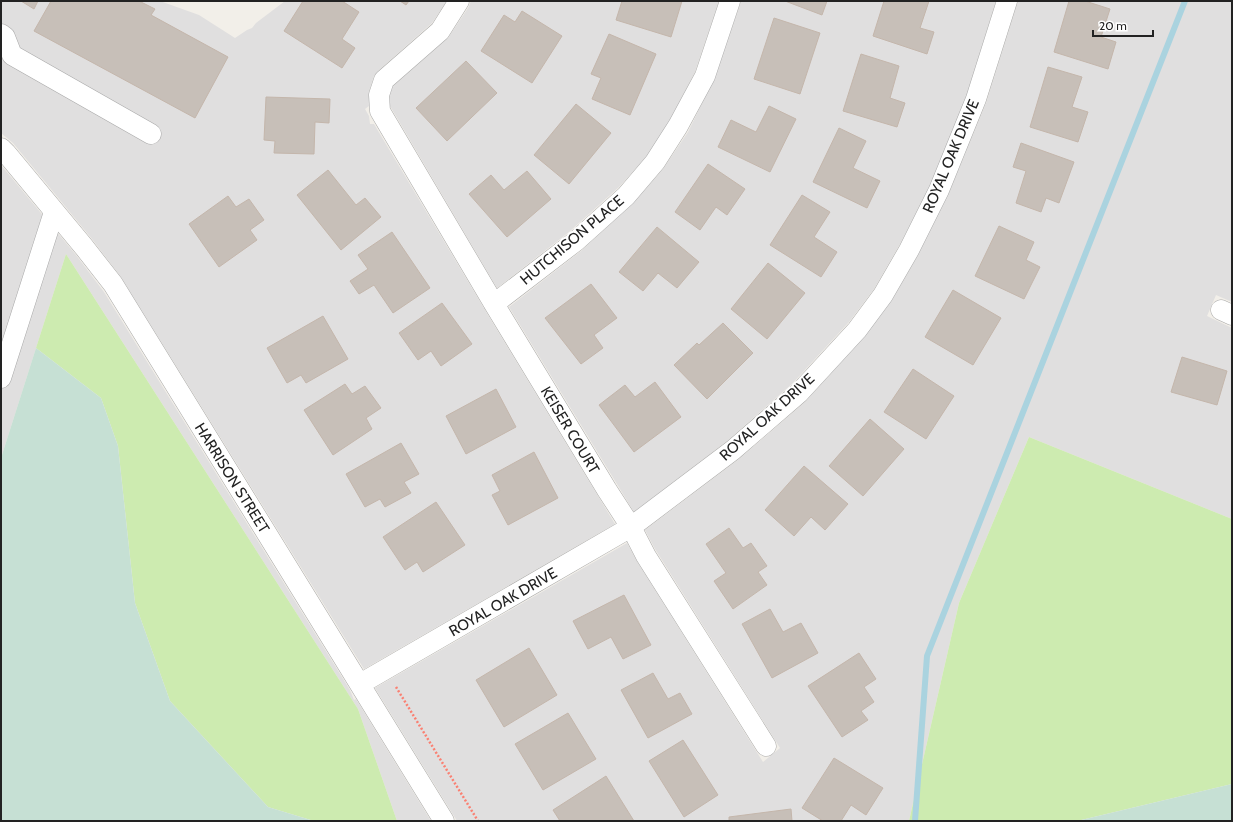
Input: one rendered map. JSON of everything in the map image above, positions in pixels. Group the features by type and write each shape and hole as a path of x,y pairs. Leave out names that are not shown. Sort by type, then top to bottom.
{"street":[{"name":"KEISER COURT","path":"459,1 440,31 384,80 379,95 380,111 494,304 631,528 646,556 766,746"},
{"name":"HUTCHISON PLACE","path":"494,304 576,241 626,196 655,162 678,126 705,76 730,1"},
{"name":"ROYAL OAK DRIVE","path":"360,684 631,528 733,450 799,393 856,330 883,295 909,250 939,190 976,99 1007,1"},
{"path":"1,34 5,37 12,55 151,134"},
{"name":"HARRISON STREET","path":"1,148 113,284 444,821"},
{"path":"1,378 54,212"}],"path":[{"path":"394,684 478,821"}],"shaded area":[{"path":"1,1 160,1 199,15 235,38 252,28 256,23 285,1 447,1 432,23 374,76 369,92 369,106 365,109 369,116 370,124 374,124 615,524 364,669 121,277 92,239 13,143 1,133"},
{"path":"471,1 719,1 695,72 670,120 647,156 619,187 569,232 497,288 390,106 389,96 392,87 448,38"},
{"path":"741,1 996,1 967,95 930,186 900,244 874,289 849,322 792,384 727,441 634,512 509,307 581,251 633,203 663,169 688,132 714,79"},
{"path":"1018,1 1232,1 1232,302 1216,295 1207,316 1232,328 1232,519 1029,437 959,603 909,821 457,821 375,688 627,543 638,563 763,762 780,748 655,549 645,530 739,459 805,402 864,337 892,300 918,255 948,195 986,103"},
{"path":"1,165 76,255 104,292 350,690 354,700 356,699 431,821 397,821 358,709 66,254 1,458"}],"green space":[{"path":"66,254 358,709 397,821 314,821 268,807 170,701 135,603 118,446 101,398 36,348"},
{"path":"36,348 101,398 118,446 135,603 170,701 268,807 314,821 1,821 1,458"},
{"path":"1029,437 1232,519 1232,784 1077,821 909,821 959,603"},
{"path":"1232,784 1232,821 1077,821"}],"building":[{"path":"21,1 38,1 34,9"},
{"path":"51,1 139,1 155,9 151,15 228,57 195,118 34,31"},
{"path":"303,1 342,1 359,12 342,39 355,48 342,68 284,31"},
{"path":"400,1 409,1 406,5"},
{"path":"622,1 682,1 671,37 616,20"},
{"path":"785,1 827,1 822,15"},
{"path":"884,1 929,1 920,28 934,32 927,54 873,36"},
{"path":"1069,1 1085,1 1110,9 1101,37 1116,42 1108,69 1054,52"},
{"path":"522,11 562,36 532,83 481,51 504,15 515,22"},
{"path":"774,18 820,33 800,94 754,79"},
{"path":"609,34 656,54 630,115 592,99 601,78 591,74"},
{"path":"861,54 899,66 890,98 905,103 897,127 843,111"},
{"path":"466,61 497,93 447,141 416,108"},
{"path":"1048,67 1082,77 1072,107 1088,112 1078,142 1030,127"},
{"path":"266,97 330,99 329,123 315,122 314,154 274,153 275,141 264,140"},
{"path":"576,104 611,133 569,184 534,155"},
{"path":"769,106 796,119 770,172 718,147 731,120 756,132"},
{"path":"839,128 866,141 853,168 880,181 867,208 813,182"},
{"path":"1021,143 1074,162 1059,203 1046,198 1041,212 1016,203 1026,171 1013,167"},
{"path":"708,164 745,189 727,215 716,207 700,230 675,212"},
{"path":"328,170 356,205 365,198 381,217 341,250 297,195"},
{"path":"527,171 551,199 507,237 469,194 491,175 504,190"},
{"path":"802,195 830,212 814,237 837,252 821,277 770,245"},
{"path":"228,196 236,207 249,199 264,220 250,230 257,240 219,267 189,224"},
{"path":"999,226 1034,242 1026,260 1040,267 1024,299 975,276"},
{"path":"657,227 699,262 677,288 658,273 643,291 619,272"},
{"path":"392,232 430,288 393,313 374,285 359,294 350,281 368,269 358,255"},
{"path":"768,263 805,293 767,339 731,309"},
{"path":"591,284 617,318 594,335 603,348 581,364 545,318"},
{"path":"953,290 1001,318 973,365 925,337"},
{"path":"442,303 472,344 441,366 431,351 418,360 399,333"},
{"path":"323,316 348,359 306,383 301,375 287,383 267,348"},
{"path":"723,323 753,353 707,399 674,365 697,343 699,345"},
{"path":"1182,357 1227,371 1217,405 1171,392"},
{"path":"913,369 954,396 926,439 884,412"},
{"path":"655,382 681,417 634,452 599,405 625,385 635,397"},
{"path":"345,384 352,394 365,386 381,408 366,418 372,429 333,455 304,410"},
{"path":"496,389 516,427 466,454 446,416"},
{"path":"870,419 904,449 863,496 829,466"},
{"path":"401,443 419,474 404,482 411,493 385,507 380,499 365,507 346,474"},
{"path":"534,452 558,498 508,525 492,495 500,491 492,475"},
{"path":"804,466 848,504 825,530 811,517 794,536 765,510"},
{"path":"436,502 465,545 423,572 417,562 405,570 383,537"},
{"path":"729,528 743,548 751,543 767,566 758,572 767,585 733,609 714,581 726,573 706,544"},
{"path":"624,595 651,645 623,659 611,637 588,649 573,621"},
{"path":"770,609 783,632 801,623 818,653 772,678 742,624"},
{"path":"529,648 557,695 504,727 476,680"},
{"path":"859,653 876,679 864,687 874,702 861,711 868,720 842,737 808,686"},
{"path":"653,673 668,699 680,693 692,714 648,738 621,690"},
{"path":"568,713 596,759 543,790 515,744"},
{"path":"683,740 718,795 684,817 649,761"},
{"path":"834,758 883,788 866,815 851,805 841,821 823,821 802,808"},
{"path":"606,776 634,821 560,821 553,810"},
{"path":"791,809 792,821 729,821 729,817"}],"waterway":[{"path":"915,821 927,656 1185,1"}]}
